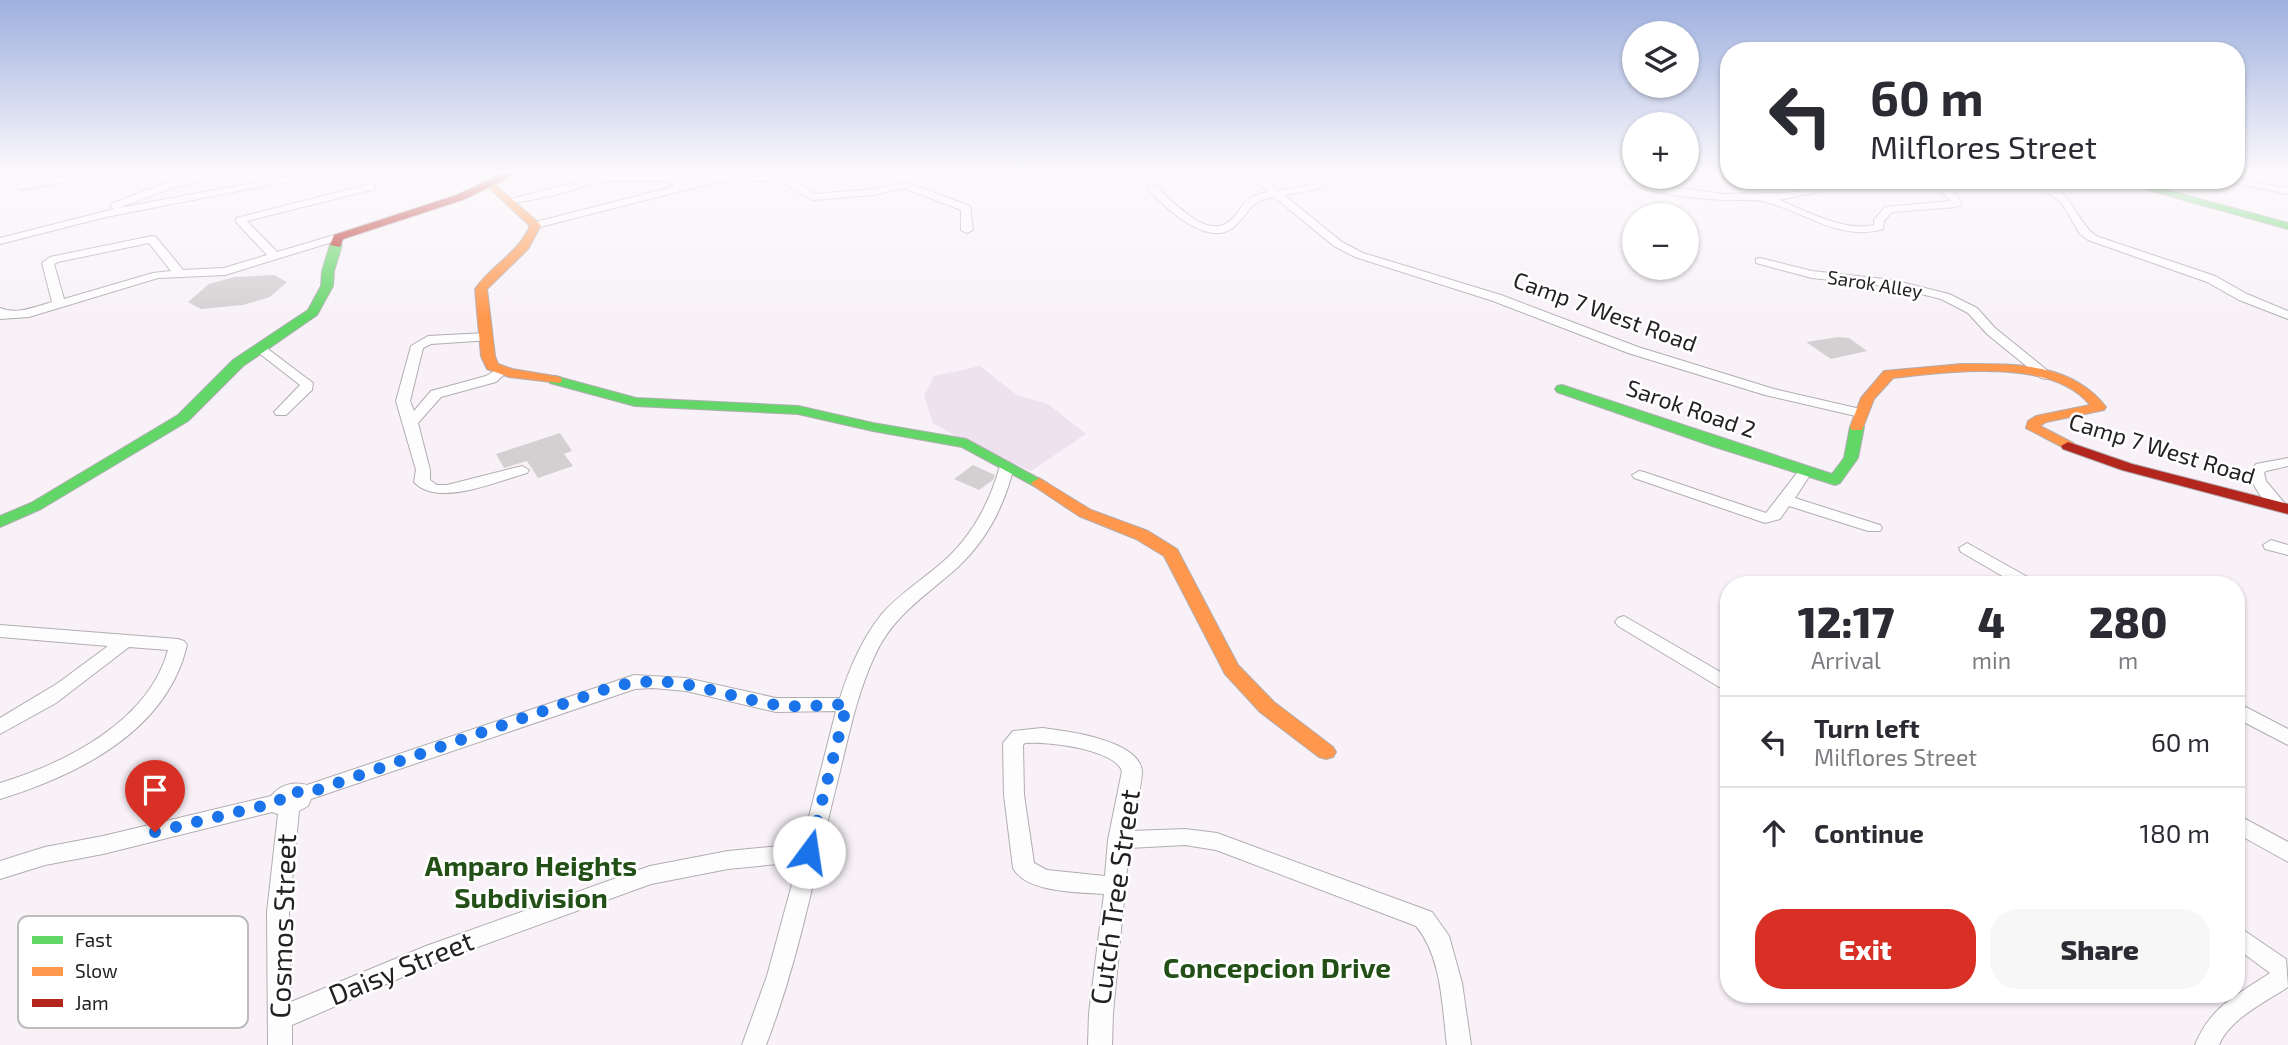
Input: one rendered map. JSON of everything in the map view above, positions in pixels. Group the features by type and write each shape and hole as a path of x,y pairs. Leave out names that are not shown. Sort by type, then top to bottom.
{"main road":[{"path":"0,522 46,501 183,418 238,363 313,312 327,286 328,271 338,237 388,221"},
{"path":"531,221 536,225 534,234 519,257 483,284 481,289 492,366 501,371 568,382 635,402 798,410 873,427 956,439 1032,478 1086,513 1103,522 1142,535 1171,553 1231,669 1267,707 1326,752"},
{"path":"2269,221 2288,226"},
{"name":"Camp 7 West Road","path":"1805,472 1835,480 1846,472 1852,461 1860,413 1889,374 1985,366 2046,375 2087,389 2099,407 2041,419 2033,424 2033,428 2051,439 2164,478 2237,498 2283,507"},
{"name":"Sarok Road 2","path":"1562,389 1805,472"}],"street":[{"path":"0,241 79,221"},
{"path":"241,221 275,256"},
{"path":"536,225 553,221"},
{"path":"967,221 967,230"},
{"path":"1189,221 1215,229 1228,226 1233,221"},
{"name":"Camp 7 West Road","path":"1309,221 1338,244 1387,265 1497,298 1633,350 1770,392 1860,413"},
{"path":"1828,221 1867,232 1879,228 1879,221"},
{"path":"2077,221 2084,232 2092,238 2211,279 2243,297 2288,315"},
{"path":"0,312 3,316 25,314 157,275 225,271 338,237"},
{"path":"60,304 48,263 54,259 152,239 179,273"},
{"name":"Sarok Alley","path":"1760,261 1788,271 1910,288 1944,296 1971,309 2000,339 2046,375"},
{"path":"486,337 428,340 417,346 402,401 411,423 423,470 422,482 433,489 447,490 522,470"},
{"path":"260,347 306,383 307,387 281,412"},
{"path":"411,423 436,394 491,379 501,371"},
{"path":"2283,507 2259,482 2256,473 2261,467 2288,462"},
{"path":"754,1045 771,1003 786,954 847,704 869,652 892,615 927,581 955,560 968,545 996,501 1007,466"},
{"path":"1639,475 1765,518 1774,516 1805,472"},
{"path":"1786,500 1874,528"},
{"path":"2271,545 2288,550"},
{"path":"1967,548 2014,576"},
{"path":"1624,622 1720,681"},
{"path":"0,631 178,645 174,667 157,696 118,732 74,762 22,786 0,792"},
{"path":"0,727 23,715 90,670 124,642"},
{"path":"0,870 46,856 290,801 634,682 661,680 697,684 785,706 847,704"},
{"path":"2245,714 2288,738"},
{"name":"Cutch Tree Street","path":"1100,1045 1098,1019 1108,958 1118,840 1132,771 1130,764 1119,755 1042,736 1020,736 1013,743 1014,795 1024,868 1044,879 1114,886"},
{"name":"Cosmos Street","path":"280,1045 278,912 290,801"},
{"path":"2245,830 2288,853"},
{"path":"1118,840 1185,837 1217,842 1424,919 1438,936 1450,983 1460,1045"},
{"name":"Daisy Street","path":"278,1019 434,953 650,875 727,860 809,852"},
{"path":"2245,942 2278,966 2285,976 2245,1003"},
{"path":"2207,1045 2212,1032 2230,1013 2245,1003"}],"shaded area":[{"path":"980,366 1017,395 1048,404 1086,434 1031,471 962,440 933,423 924,396 934,376"}],"building":[{"path":"274,275 287,282 270,297 243,305 201,309 188,302 209,284 234,277"},
{"path":"1849,338 1867,351 1831,359 1806,342"},
{"path":"560,433 572,451 564,454 573,466 538,478 527,461 504,468 496,454"},
{"path":"973,465 995,475 993,480 979,490 954,479"}],"traffic: fast":[{"path":"2269,221 2288,226"},
{"path":"0,522 36,506 183,418 238,363 313,312 327,286 328,271 336,245"},
{"path":"555,380 635,402 798,410 873,427 966,443 1039,483"},
{"path":"1562,389 1717,443 1835,480 1851,458 1857,427"}],"traffic: slow":[{"path":"531,221 536,225 524,247 495,272 481,289 488,356 492,366 509,373 555,380"},
{"path":"1857,427 1868,398 1889,374 1962,368 2018,369 2067,380 2085,391 2099,407 2041,419 2033,424 2033,428 2068,446"},
{"path":"1039,483 1085,513 1142,535 1171,553 1231,669 1267,707 1326,752"}],"traffic: jam":[{"path":"336,245 338,237 388,221"},
{"path":"2068,446 2127,467 2288,509"}],"district":[{"name":"Amparo Heights Subdivision","path":"531,882"},
{"name":"Concepcion Drive","path":"1277,968"}],"route":[{"path":"155,832 278,802 293,790 302,791 303,794 317,790 612,687 661,680 697,684 785,706 847,704 809,852"}]}
